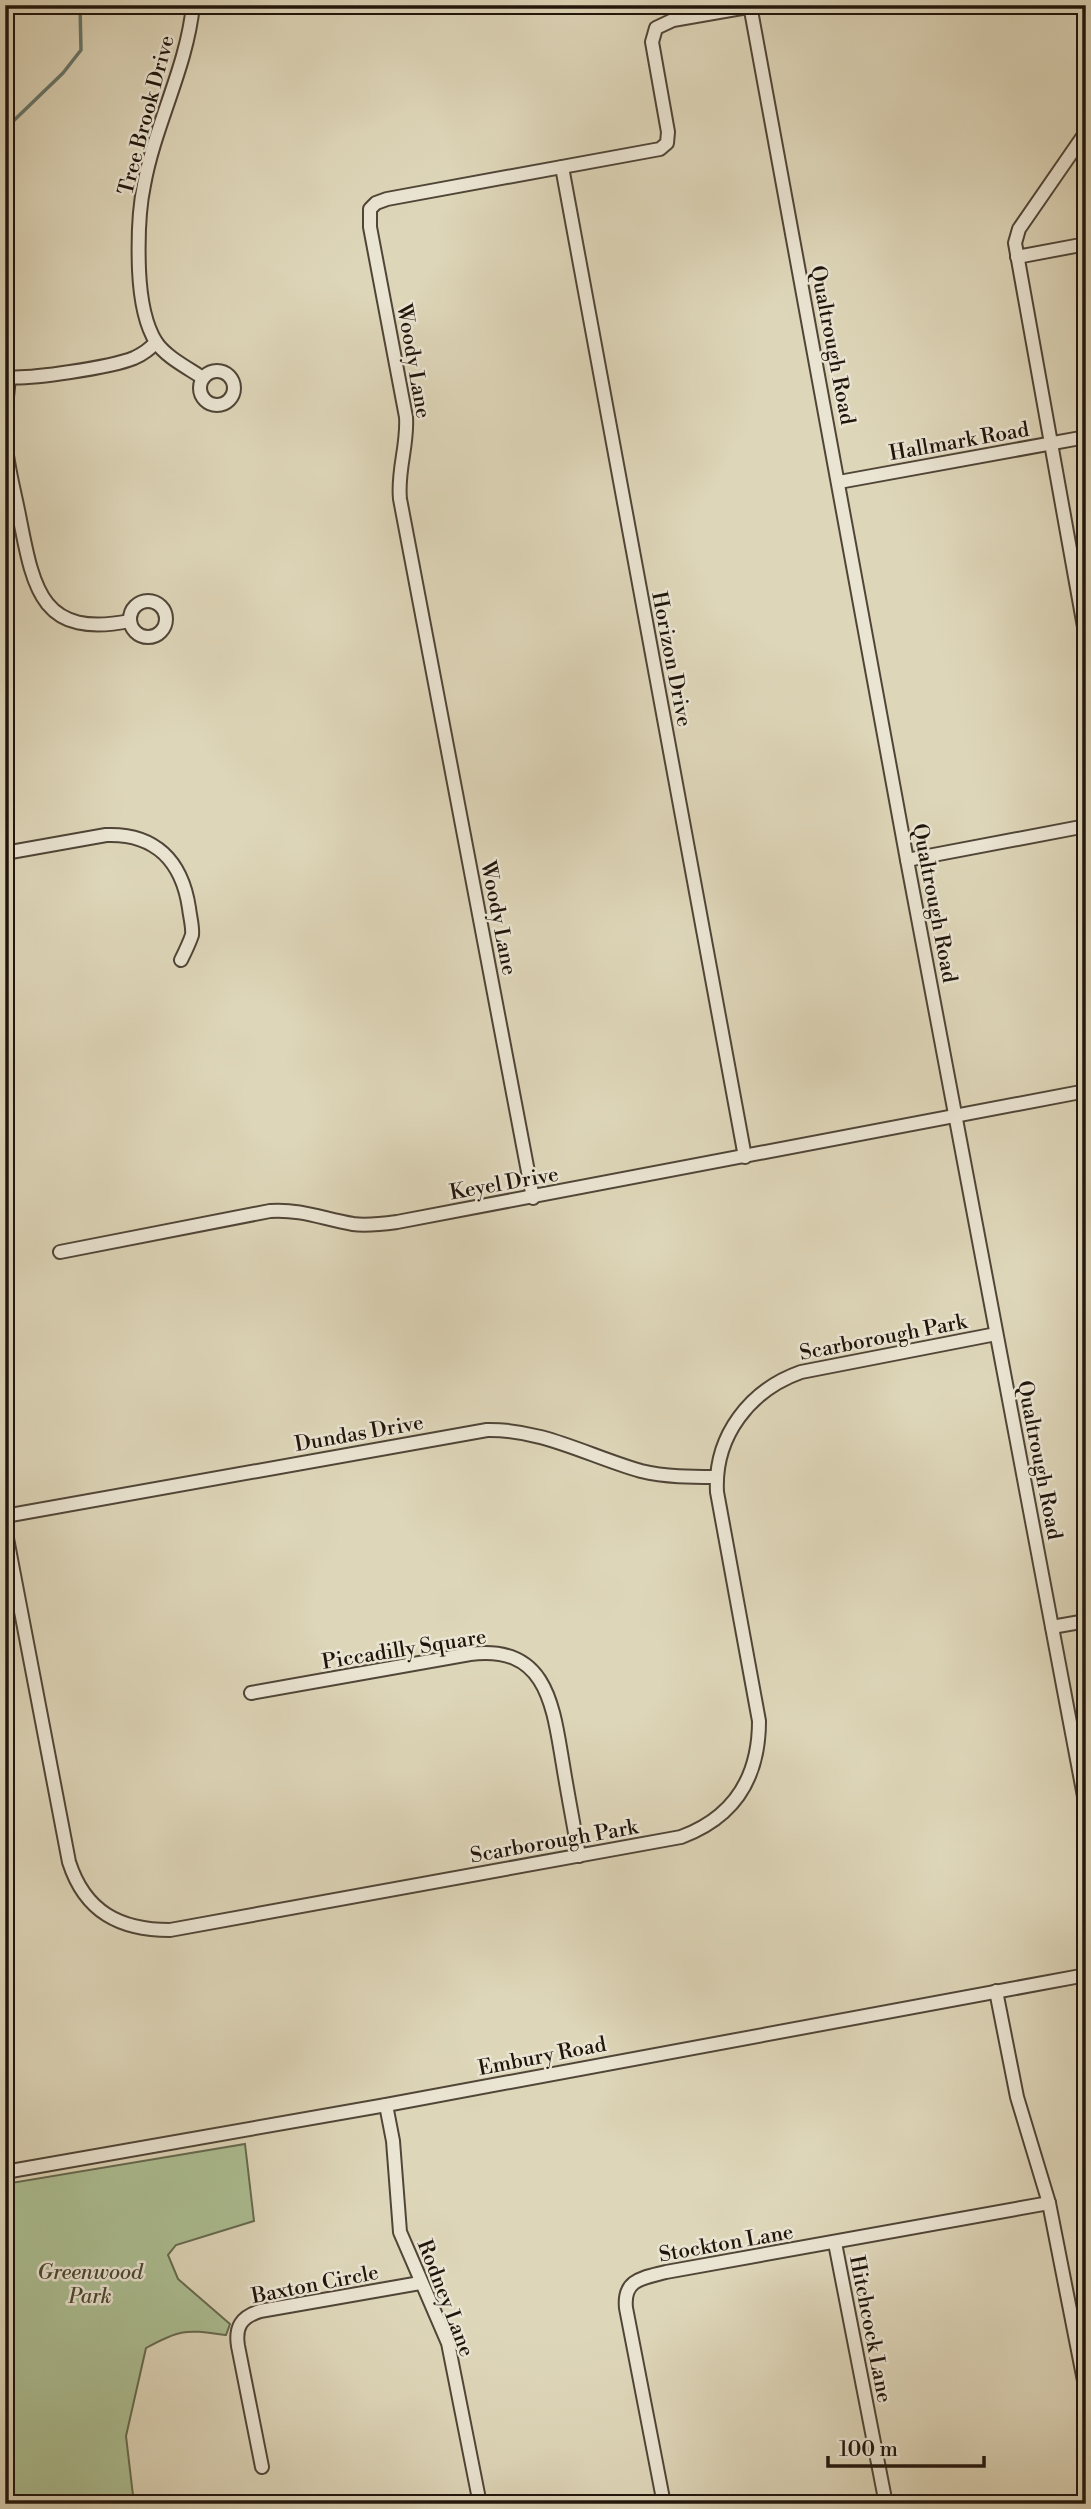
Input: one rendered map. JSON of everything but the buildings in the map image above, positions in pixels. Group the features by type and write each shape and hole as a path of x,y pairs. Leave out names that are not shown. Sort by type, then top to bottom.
{"street":[{"name":"Tree Brook Drive","path":"156,342 146,314 140,282 139,215 146,175 187,40 193,5"},
{"name":"Woody Lane","path":"533,1198 400,499 406,416 369,216 372,206 387,199 656,150 665,146 668,132 652,42 654,32 660,25 673,20 753,6"},
{"name":"Qualtrough Road","path":"753,6 907,860 1086,1807"},
{"path":"1085,635 1015,238 1086,132"},
{"name":"Horizon Drive","path":"562,167 746,1157"},
{"path":"1017,257 1086,244"},
{"path":"5,416 7,378 116,363 137,357 156,342 203,378"},
{"name":"Hallmark Road","path":"839,482 1086,438"},
{"path":"5,439 29,566 42,598 68,620 82,625 97,626 131,621"},
{"path":"907,860 1086,826"},
{"path":"5,853 106,835 140,837 155,846 178,871 185,886 192,932 181,960"},
{"name":"Keyel Drive","path":"60,1252 289,1209 356,1224 376,1224 533,1198 1086,1091"},
{"name":"Scarborough Park","path":"5,1528 69,1862 80,1889 108,1916 133,1927 170,1930 681,1837 699,1830 732,1805 755,1764 759,1741 759,1721 720,1512 716,1477 722,1449 737,1418 765,1388 783,1378 822,1367 996,1334"},
{"name":"Dundas Drive","path":"5,1516 487,1430 536,1434 654,1473 716,1477"},
{"path":"1052,1627 1086,1621"},
{"name":"Piccadilly Square","path":"251,1693 470,1654 495,1653 508,1656 534,1673 549,1696 579,1856"},
{"name":"Embury Road","path":"5,2172 386,2105 1086,1975"},
{"path":"996,1991 1017,2097 1049,2203 1086,2391"},
{"name":"Rodney Lane","path":"386,2105 393,2141 400,2232 448,2343 480,2504"},
{"name":"Stockton Lane","path":"664,2504 626,2308 627,2290 633,2283 666,2272 1049,2203"},
{"name":"Hitchcock Lane","path":"835,2243 886,2504"},
{"name":"Baxton Circle","path":"262,2467 237,2338 237,2330 245,2317 260,2311 421,2283"}],"green space":[{"name":"Greenwood Park","path":"245,2144 254,2221 176,2245 168,2255 178,2279 230,2324 226,2335 184,2332 146,2348 126,2436 134,2504 5,2504 5,2184"}],"waterway":[{"path":"5,129 63,73 81,50 80,5"}]}
